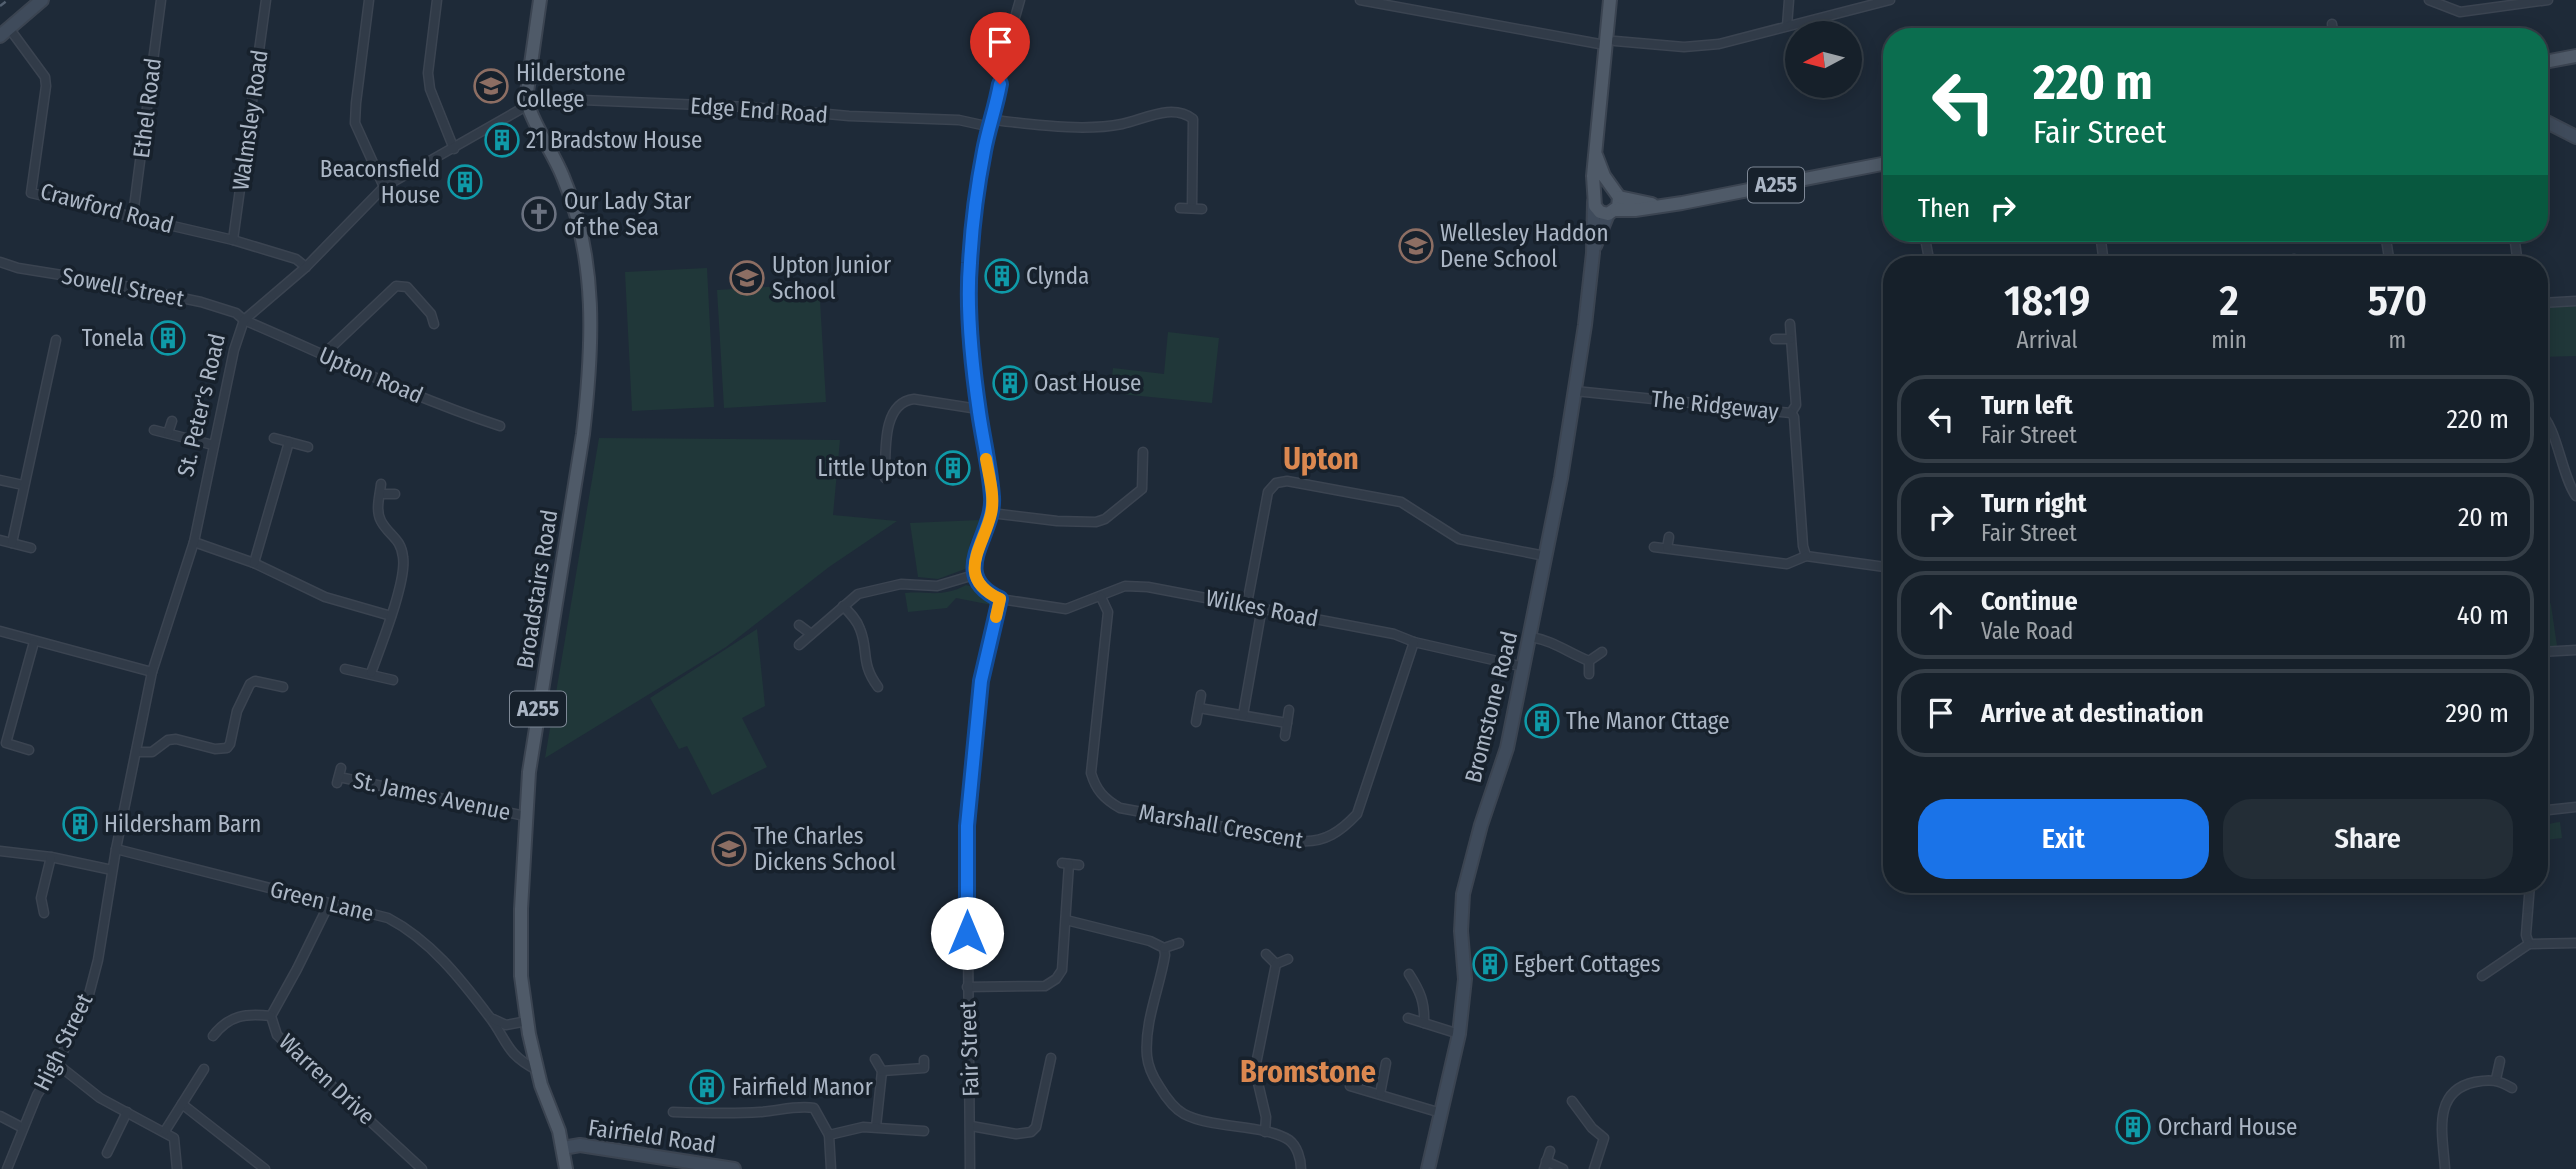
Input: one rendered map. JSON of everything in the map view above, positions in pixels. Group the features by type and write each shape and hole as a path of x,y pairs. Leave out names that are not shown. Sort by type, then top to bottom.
{"main road":[{"name":"A255","path":"528,105 527,92 540,0"},
{"path":"1596,155 1614,202 1597,209 1593,176 1610,43 1610,0"},
{"path":"2548,62 2576,56"},
{"name":"Broadstairs Road","path":"528,105 563,176 575,209 587,267 591,340 583,434 542,683 525,816 521,898 521,963 527,1021 537,1070 563,1148 566,1169"},
{"name":"A255","path":"1595,198 1605,188 1614,202 1634,210 1883,164"}],"street":[{"path":"4,32 42,0"},
{"name":"Ethel Road","path":"133,215 161,0"},
{"name":"Walmsley Road","path":"233,240 266,0"},
{"path":"369,0 355,123 384,187"},
{"path":"437,0 428,73 430,89 454,149"},
{"path":"1000,599 981,585 974,575 974,559 991,513 992,498 978,409 971,339 970,264 984,151 1020,0"},
{"path":"1360,0 1610,43 1684,47 1719,44 1751,38 1785,27"},
{"path":"1787,21 1789,0"},
{"path":"1807,21 1890,0"},
{"path":"2429,0 2460,12 2548,0"},
{"path":"2332,23 2333,28"},
{"name":"Crawford Road","path":"4,32 45,77 31,193 233,240 296,259 306,267"},
{"name":"Edge End Road","path":"528,105 540,100 558,99 750,107 849,116 1095,126 1120,124 1173,111 1184,112 1193,119 1192,208"},
{"name":"St. Peter's Road","path":"112,870 152,672 194,542 234,350 244,320 306,267 384,187 528,105"},
{"path":"2548,123 2576,138"},
{"name":"Bromstone Road","path":"1428,1169 1459,1034 1465,979 1461,931 1463,894 1481,825 1507,748 1531,637 1575,391 1593,253 1595,198"},
{"name":"Bromstone Road","path":"1593,253 1614,202"},
{"path":"1180,208 1202,209"},
{"name":"Sowell Street","path":"0,262 18,268 105,282 201,302 236,313 244,320"},
{"path":"323,355 396,286 407,287 431,314 434,324"},
{"path":"2548,303 2576,301"},
{"name":"Upton Road","path":"244,320 499,426"},
{"path":"1790,324 1796,405 1791,413"},
{"path":"1775,339 1790,339"},
{"path":"12,543 49,350 56,340"},
{"name":"The Ridgeway","path":"1575,391 1791,413 1794,417 1803,546 1807,556"},
{"path":"885,478 881,466 889,425 893,411 905,400 978,409"},
{"path":"168,433 172,421"},
{"path":"2548,421 2570,487 2576,496"},
{"path":"154,430 213,445"},
{"path":"274,438 309,447"},
{"path":"254,563 289,442"},
{"path":"991,513 1096,522 1105,519 1142,489 1143,452"},
{"path":"2564,470 2576,467"},
{"path":"0,480 23,485"},
{"path":"1247,604 1268,492 1276,483 1287,481 1401,502 1458,539 1545,556"},
{"path":"371,673 391,616 404,559 400,542 380,521 378,512 381,484"},
{"path":"1142,489 1151,494"},
{"path":"380,494 395,494"},
{"path":"1667,548 1669,537"},
{"path":"0,540 31,548"},
{"path":"194,542 254,563 326,597 391,616"},
{"path":"1654,547 1787,564 1807,556 1883,567"},
{"path":"799,645 858,594 901,584 937,586 974,575"},
{"name":"Wilkes Road","path":"1000,599 1066,609 1125,586 1148,587 1394,634 1414,642 1524,667"},
{"name":"Marshall Crescent","path":"1101,597 1108,612 1091,773 1095,786 1107,801 1120,808 1300,841 1311,842 1328,838 1345,828 1357,814 1414,642"},
{"name":"Fair Street","path":"970,1169 967,826 981,681 1000,599"},
{"path":"843,606 861,630 865,663 870,677 878,687"},
{"path":"1243,715 1262,607"},
{"path":"799,625 811,634"},
{"path":"0,631 152,672"},
{"path":"1531,637 1551,641 1589,662"},
{"path":"29,750 3,742 34,642"},
{"path":"2548,652 2576,650"},
{"path":"1589,662 1602,652"},
{"path":"1589,662 1589,674"},
{"path":"345,669 393,680"},
{"path":"136,752 152,752 168,740 176,739 221,750 230,744 233,710 250,684 255,681 283,687"},
{"path":"1196,722 1201,695"},
{"path":"1199,708 1287,723"},
{"path":"1285,736 1289,710"},
{"name":"St. James Avenue","path":"339,776 525,816"},
{"path":"2548,810 2576,807"},
{"name":"Green Lane","path":"116,849 388,918 411,930 435,951 490,1017 504,1044 521,1062 537,1070"},
{"path":"0,851 51,857 112,870"},
{"path":"44,913 41,898 51,857"},
{"path":"967,987 1045,986 1056,979 1062,970 1070,864"},
{"name":"High Street","path":"7,1169 37,1095 57,1064 87,1002 98,960 112,870"},
{"path":"2529,893 2526,935 2529,944"},
{"name":"Warren Drive","path":"329,904 271,1016 276,1035 422,1168"},
{"path":"1066,920 1150,941 1164,948 1179,943"},
{"path":"2482,976 2529,944 2576,943"},
{"path":"1164,948 1164,962 1149,1028 1147,1057 1154,1078 1167,1099 1183,1113 1202,1120 1265,1132 1289,1141 1297,1151 1301,1169"},
{"path":"1266,954 1276,964"},
{"path":"1276,964 1288,959"},
{"path":"1265,1132 1266,1117 1256,1064 1276,964"},
{"path":"1409,974 1422,995 1424,1023"},
{"path":"213,1036 233,1017 247,1014 271,1016"},
{"name":"Green Lane","path":"490,1017 506,1025"},
{"path":"1408,1018 1459,1034"},
{"path":"504,1044 503,1032 506,1025 527,1021"},
{"path":"971,1126 1016,1134 1031,1132 1051,1089 1051,1058"},
{"path":"876,1059 882,1071 876,1127"},
{"path":"882,1071 924,1069 924,1060"},
{"path":"2496,1079 2500,1061"},
{"path":"1380,1094 1386,1063"},
{"path":"57,1064 100,1098 165,1131 175,1141 177,1169"},
{"path":"165,1131 204,1069"},
{"path":"2445,1169 2442,1112 2454,1091 2466,1084 2496,1079 2512,1088"},
{"path":"1350,1086 1441,1113"},
{"path":"1572,1101 1592,1128 1604,1138 1594,1169"},
{"path":"182,1104 265,1169"},
{"name":"Fairfield Road","path":"673,1112 752,1112 803,1106 814,1108 829,1135"},
{"path":"107,1153 127,1112"},
{"path":"0,1115 23,1128"},
{"path":"831,1169 829,1135 863,1127 924,1130"},
{"name":"Fairfield Road","path":"563,1148 580,1145 734,1169"},
{"path":"1550,1151 1545,1165 1563,1169"}],"green space":[{"path":"707,268 714,407 632,411 625,272"},
{"path":"819,284 826,402 724,408 717,290"},
{"path":"2576,305 2576,356 2548,357 2548,307"},
{"path":"1168,332 1219,338 1212,403 1110,393 1113,368 1164,374"},
{"path":"599,438 840,440 833,515 897,521 829,567 726,647 545,758"},
{"path":"980,520 970,543 968,565 965,569 938,579 918,577 910,523"},
{"path":"966,585 977,588 992,605 956,598 947,608 908,612 905,593 943,593"},
{"path":"2548,597 2551,605 2557,646 2548,646"},
{"path":"757,629 765,706 742,718 767,767 712,795 687,746 679,749 650,698"},
{"path":"2560,822 2562,838 2548,840 2548,826"}],"railway":[{"path":"0,6 8,0"}],"slow traffic":[{"path":"986,459 992,498 991,513 974,559 974,575 981,585 1000,599 996,617"}],"place":[{"name":"Hilderstone College","path":"491,86"},
{"name":"21 Bradstow House","path":"502,140"},
{"name":"Beaconsfield House","path":"465,182"},
{"name":"Our Lady Star of the Sea","path":"539,214"},
{"name":"Wellesley Haddon Dene School","path":"1416,246"},
{"name":"Clynda","path":"1002,276"},
{"name":"Upton Junior School","path":"747,278"},
{"name":"Tonela","path":"168,338"},
{"name":"Oast House","path":"1010,383"},
{"name":"Little Upton","path":"953,468"},
{"name":"The Manor Cttage","path":"1542,721"},
{"name":"Hildersham Barn","path":"80,824"},
{"name":"The Charles Dickens School","path":"729,849"},
{"name":"Egbert Cottages","path":"1490,964"},
{"name":"Fairfield Manor","path":"707,1087"},
{"name":"Orchard House","path":"2133,1127"}],"district":[{"name":"Upton","path":"1321,459"},
{"name":"Bromstone","path":"1308,1072"}],"route":[{"path":"967,933 967,826 981,681 1000,599 981,585 974,575 974,559 991,513 992,498 978,409 971,339 970,264 984,151 1000,84"}]}
